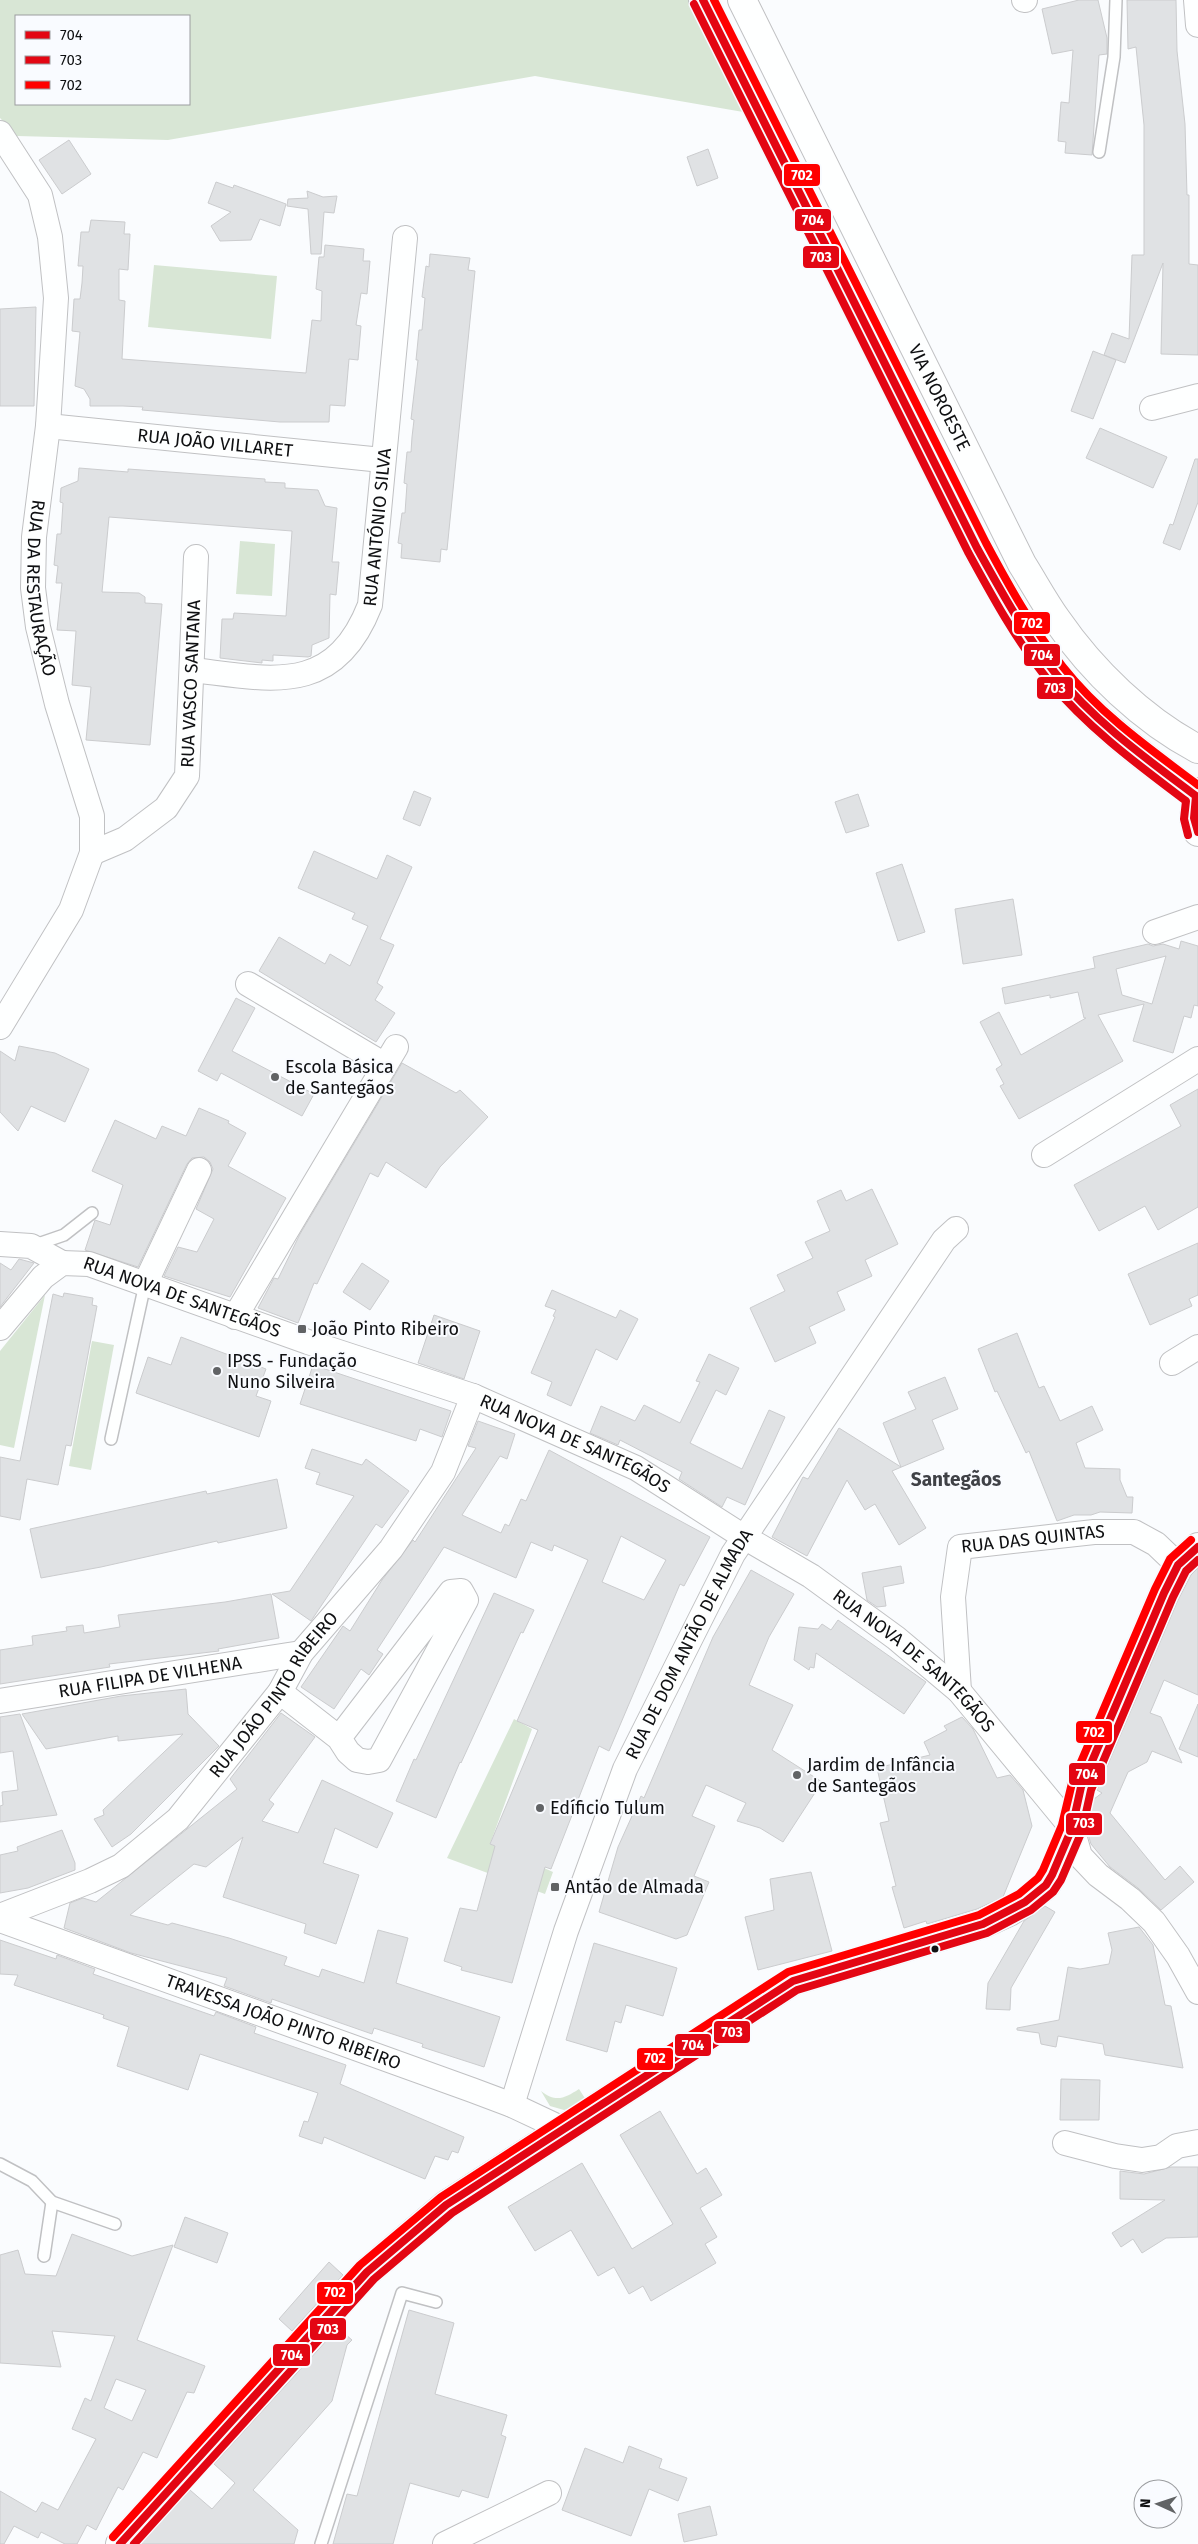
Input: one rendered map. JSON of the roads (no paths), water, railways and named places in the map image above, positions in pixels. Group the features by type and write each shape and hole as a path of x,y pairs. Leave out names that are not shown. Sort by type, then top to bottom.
{"main road":[{"name":"VIA NOROESTE","path":"703,0 977,548 1023,629 1056,674 1094,714 1134,748 1197,794"},
{"name":"VIA NOROESTE","path":"742,0 1027,572 1057,621 1110,683 1160,725 1198,750"},
{"path":"1197,794 1194,818 1198,832"},
{"path":"120,2544 367,2272 446,2205 565,2130 793,1981 983,1924 1009,1912 1046,1885 1072,1828 1082,1787 1145,1636 1178,1565 1198,1546"}],"street":[{"path":"1196,0 1198,25"},
{"name":"RUA DA RESTAURAÇÃO","path":"0,133 40,195 50,237 56,298 48,426 34,537 33,588 38,627 57,704 92,816 92,853 71,910 0,1028"},
{"name":"RUA ANTÓNIO SILVA","path":"192,670 273,679 297,677 325,664 341,651 360,627 370,605 382,460 405,238"},
{"path":"1152,408 1198,396"},
{"name":"RUA JOÃO VILLARET","path":"48,426 382,460"},
{"name":"RUA VASCO SANTANA","path":"92,853 125,839 166,808 187,776 196,557"},
{"path":"1155,932 1196,913"},
{"path":"235,1317 390,1056 248,984"},
{"path":"1044,1155 1198,1058"},
{"path":"145,1284 199,1170"},
{"name":"RUA DE DOM ANTÃO DE ALMADA","path":"512,2105 566,1930 625,1769 728,1562 944,1240 956,1229"},
{"path":"0,1244 31,1246 62,1263"},
{"name":"RUA NOVA DE SANTEGÃOS","path":"0,1328 43,1277 62,1263 89,1264 235,1317 473,1396 636,1468 744,1537 811,1576 896,1638 959,1691 1072,1828"},
{"path":"1172,1363 1198,1347"},
{"name":"RUA JOÃO PINTO RIBEIRO","path":"0,1916 113,1870 150,1845 178,1819 280,1692 301,1653 391,1549 444,1472 473,1396"},
{"name":"RUA DAS QUINTAS","path":"959,1691 953,1597 960,1547 1094,1532 1134,1532 1156,1544 1178,1565"},
{"path":"280,1692 339,1738 348,1752 357,1760 368,1762 379,1760 386,1751 466,1600 462,1591 451,1592 339,1738"},
{"name":"RUA FILIPA DE VILHENA","path":"0,1701 301,1653"},
{"path":"1072,1828 1080,1856 1098,1875 1130,1899 1154,1922 1178,1956 1198,1992"},
{"name":"TRAVESSA JOÃO PINTO RIBEIRO","path":"0,1920 512,2105 565,2130"},
{"path":"1065,2143 1115,2156 1142,2160 1161,2157 1177,2146 1198,2142"},
{"path":"445,2544 549,2493"}],"lane":[{"path":"1099,152 1110,72 1114,57 1116,0"},
{"path":"31,1246 64,1236 92,1213"},
{"path":"111,1439 145,1284"},
{"path":"0,2164 32,2181 52,2202 115,2224"},
{"path":"44,2256 52,2202"},
{"path":"321,2544 402,2293 436,2302"}],"place":[{"name":"Escola Básica de Santegãos","path":"275,1077"},
{"name":"João Pinto Ribeiro","path":"302,1329"},
{"name":"IPSS - Fundação Nuno Silveira","path":"217,1371"},
{"name":"Jardim de Infância de Santegãos","path":"797,1775"},
{"name":"Edíficio Tulum","path":"540,1808"},
{"name":"Antão de Almada","path":"555,1887"}],"district":[{"name":"Santegãos","path":"956,1479"}]}
